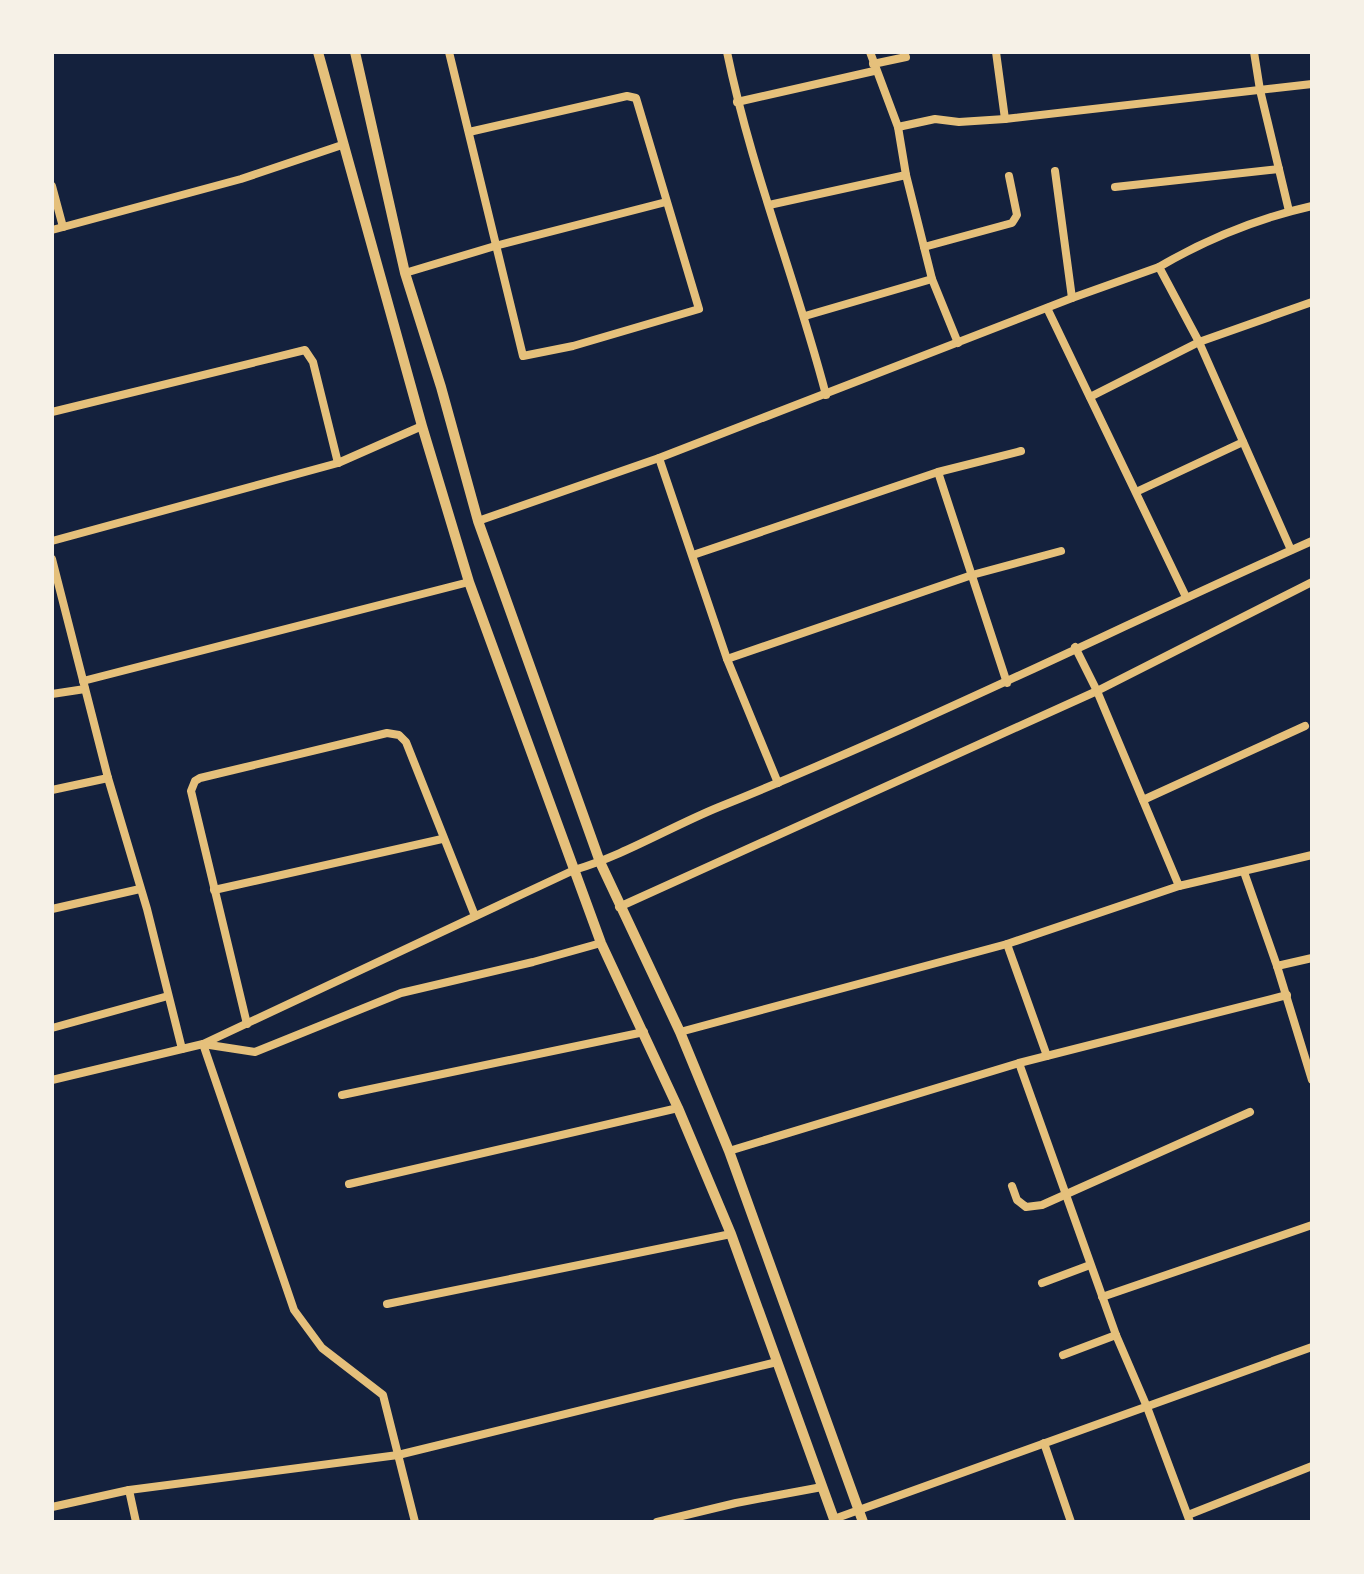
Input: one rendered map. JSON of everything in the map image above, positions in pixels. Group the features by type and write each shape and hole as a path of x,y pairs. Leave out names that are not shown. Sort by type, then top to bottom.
{"street":[{"path":"318,52 422,426 469,582 601,943 678,1108 731,1234 834,1520 1312,1347"},
{"path":"356,52 405,273 478,521 600,862 680,1032 729,1151 863,1522"},
{"path":"449,52 523,356 573,346 699,309 636,98 627,96 469,132"},
{"path":"727,52 737,102 805,316 826,395"},
{"path":"870,52 898,127 906,175 932,279 958,343"},
{"path":"996,52 1005,119"},
{"path":"1254,52 1289,211"},
{"path":"737,102 906,57"},
{"path":"898,127 935,119 959,122 1005,119 1312,84"},
{"path":"52,230 241,179 342,145"},
{"path":"1115,187 1279,169"},
{"path":"1055,171 1072,298"},
{"path":"769,205 906,175"},
{"path":"924,247 1012,223 1017,215 1009,176"},
{"path":"52,186 63,227"},
{"path":"405,273 495,246 666,202"},
{"path":"478,521 826,395 1159,267 1193,247 1289,211 1312,206"},
{"path":"1159,267 1199,342 1291,550"},
{"path":"805,316 932,279"},
{"path":"1090,397 1199,342 1312,302"},
{"path":"1047,308 1186,597"},
{"path":"52,412 305,350 313,362 338,463"},
{"path":"52,541 338,463 422,426"},
{"path":"1136,492 1243,442"},
{"path":"693,555 938,472 1021,451"},
{"path":"659,458 727,659 778,783"},
{"path":"938,472 1007,683"},
{"path":"52,1080 203,1044 574,870 600,862 708,811 1007,683 1075,647 1312,541"},
{"path":"727,659 972,575 1061,551"},
{"path":"52,559 182,1049"},
{"path":"52,694 469,582"},
{"path":"619,907 1097,691 1312,582"},
{"path":"1075,647 1097,691 1179,886"},
{"path":"1143,800 1305,726"},
{"path":"247,1024 191,791 195,781 387,733 399,735 406,742 475,916"},
{"path":"52,790 108,778"},
{"path":"214,890 442,839"},
{"path":"680,1032 1007,944 1179,886 1312,855"},
{"path":"1244,872 1287,995 1312,1080"},
{"path":"52,909 140,889"},
{"path":"203,1044 255,1052 401,993 601,943"},
{"path":"1007,944 1047,1056"},
{"path":"1277,966 1312,958"},
{"path":"729,1151 1019,1063 1287,995"},
{"path":"52,1028 168,996"},
{"path":"342,1095 644,1032"},
{"path":"203,1044 294,1310 322,1348 383,1395 415,1522"},
{"path":"1019,1063 1116,1335 1189,1518 1312,1466"},
{"path":"349,1184 678,1108"},
{"path":"1012,1186 1017,1200 1026,1207 1042,1205 1250,1112"},
{"path":"1102,1297 1312,1225"},
{"path":"387,1304 731,1234"},
{"path":"1042,1283 1090,1265"},
{"path":"1063,1355 1116,1335"},
{"path":"52,1507 129,1490 398,1455 777,1362"},
{"path":"1044,1443 1071,1522"},
{"path":"657,1522 822,1487"},
{"path":"129,1490 136,1522"}]}
